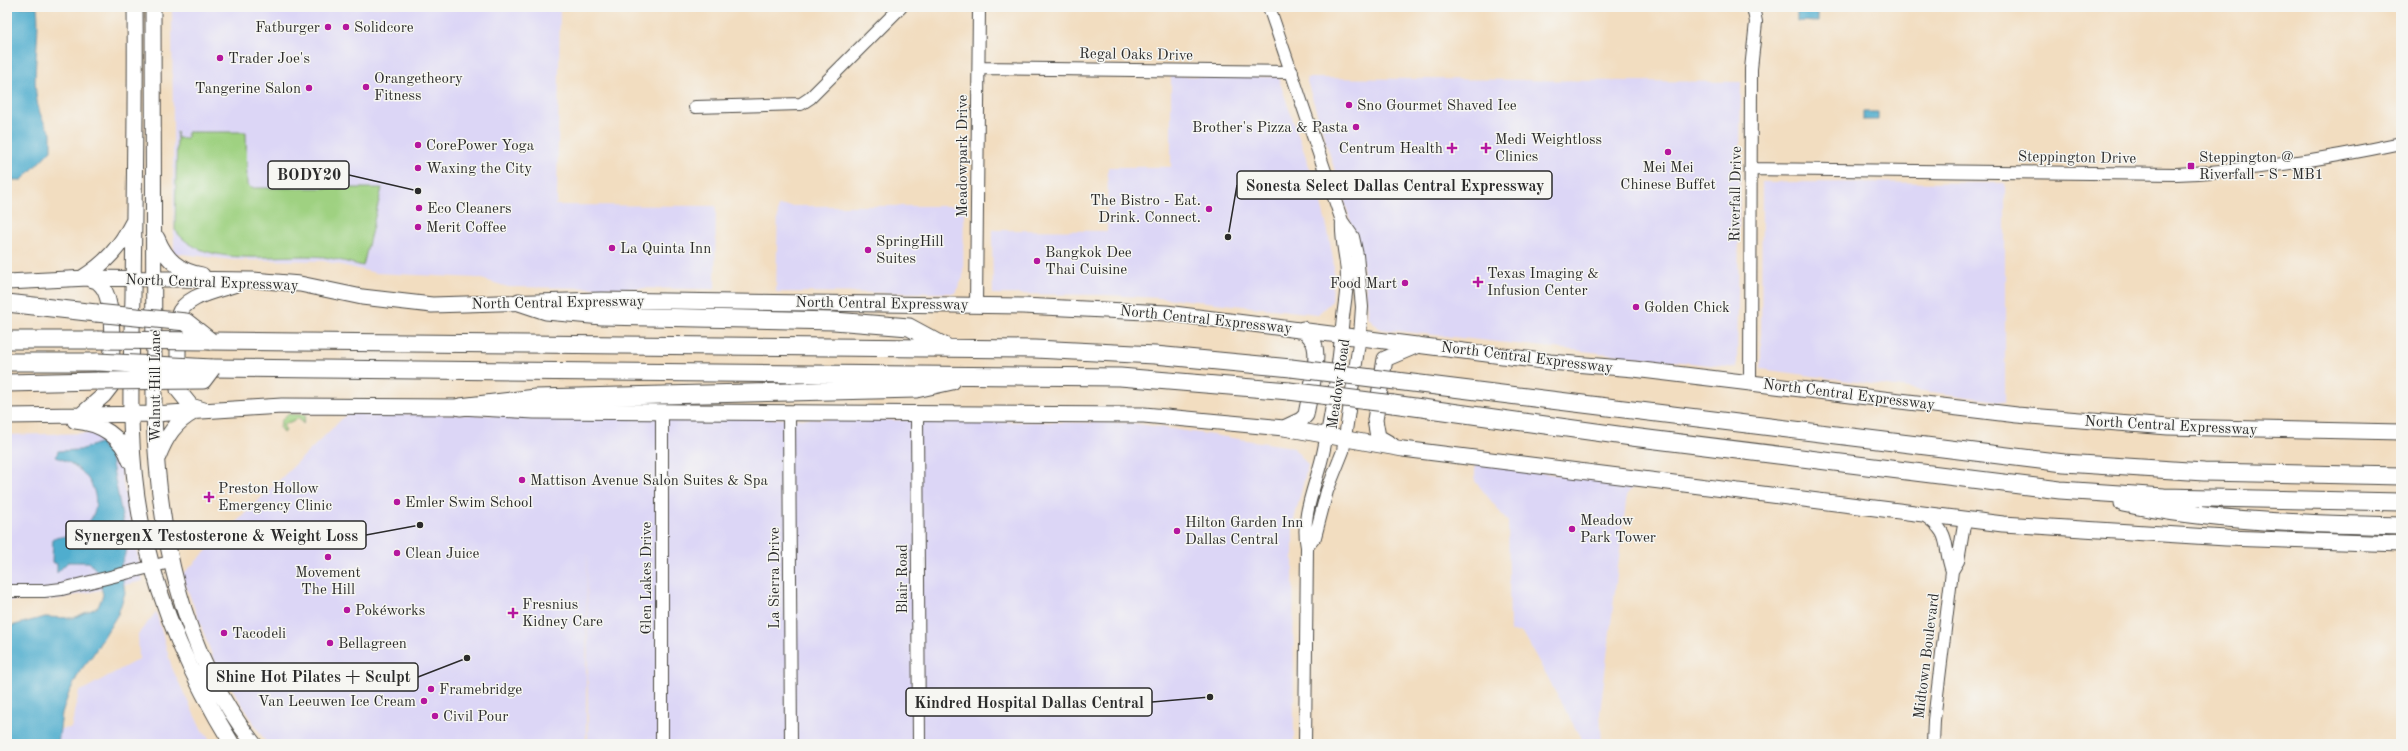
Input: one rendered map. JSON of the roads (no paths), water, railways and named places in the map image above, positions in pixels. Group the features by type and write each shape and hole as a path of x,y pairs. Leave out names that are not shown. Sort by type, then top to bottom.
{"highway":[{"path":"519,302 546,310 602,316 834,321 909,327 948,348"},
{"path":"7,303 186,322 210,341"},
{"path":"7,340 948,348 1114,352 1291,368 2064,463 2204,472 2401,476"},
{"path":"7,362 98,362 212,368 1120,377 1288,391 1640,438 2060,490 2164,497 2401,502"},
{"path":"7,383 203,380 212,368"},
{"path":"460,407 536,398 916,389 982,375"},
{"path":"2060,490 2166,512 2306,523 2401,526"}],"main road":[{"name":"Walnut Hill Lane","path":"135,7 131,414 134,471 144,534 152,566 183,656 229,739"},
{"name":"Walnut Hill Lane","path":"153,7 155,278 154,414 155,464 160,505 170,562 201,652 242,727 254,744"},
{"path":"84,279 112,255 120,245 134,219"},
{"path":"154,232 163,254 176,265 192,273 240,280"},
{"name":"North Central Expressway","path":"7,282 133,278 240,280 300,284 362,297 412,304 453,305 601,300 976,305 1166,313 1360,336 1550,362 1634,369 1995,412 2119,424 2268,430 2401,432"},
{"path":"81,415 104,395 111,386 110,307 106,293 99,282 84,279"},
{"path":"201,412 191,406 178,390 178,316 181,307 188,301 240,280"},
{"path":"1284,428 1301,420 1306,414 1316,358 1316,347 1313,340 1303,329"},
{"path":"1403,449 1384,442 1378,437 1374,420 1385,359 1389,355 1421,344"},
{"path":"32,417 201,412 282,406 460,407 534,411 1105,414 1284,428 1403,449 1965,519 2114,533 2401,544"},
{"path":"155,464 164,442 175,425 182,418 201,412"},
{"path":"7,416 83,422 110,432 127,450 134,471"},
{"path":"229,739 242,727"}],"street":[{"name":"Meadowpark Drive","path":"976,305 979,7"},
{"name":"Meadow Road","path":"1269,7 1342,221 1353,237 1357,255 1362,307 1360,336 1346,439 1327,492 1315,537 1307,547"},
{"name":"Riverfall Drive","path":"1750,382 1751,69 1756,22 1753,7"},
{"path":"695,107 801,104 810,98 897,8"},
{"name":"Regal Oaks Drive","path":"979,68 1292,72"},
{"name":"Steppington Drive","path":"1751,169 2176,174 2218,172 2303,163 2401,143"},
{"name":"Meadow Road","path":"1305,744 1307,547 1304,534 1326,435 1342,334 1347,283 1346,263 1341,236 1342,221"},
{"name":"Glen Lakes Drive","path":"662,411 662,744"},
{"name":"La Sierra Drive","path":"789,412 791,744"},
{"name":"Blair Road","path":"917,414 919,744"},
{"name":"Midtown Boulevard","path":"1923,514 1938,524 1944,533 1952,571 1934,720 1933,744"},
{"name":"Midtown Boulevard","path":"1952,571 1958,561 1965,519"},
{"path":"7,591 44,591 92,582 170,562"}],"water":[{"path":"7,7 37,7 38,23 35,72 36,89 38,105 43,119 51,133 51,150 22,180 7,180"},
{"path":"1810,9 1818,9 1818,22 1797,21 1797,11 1809,13"},
{"path":"1863,112 1878,112 1878,120 1863,120"},
{"path":"102,442 103,448 109,448 128,547 121,565 125,593 118,614 92,656 80,671 69,693 62,713 58,744 7,744 7,627 45,617 73,618 98,607 103,595 97,571 89,562 68,562 57,573 57,564 52,562 53,538 72,534 85,526 93,515 96,502 93,489 86,476 73,465 56,457 58,451 80,450"}],"place":[{"name":"Fatburger","path":"328,27"},
{"name":"Solidcore","path":"346,27"},
{"name":"Trader Joe's","path":"220,58"},
{"name":"Orangetheory Fitness","path":"366,87"},
{"name":"Tangerine Salon","path":"309,88"},
{"name":"Sno Gourmet Shaved Ice","path":"1349,105"},
{"name":"Brother's Pizza & Pasta","path":"1356,127"},
{"name":"CorePower Yoga","path":"418,145"},
{"name":"Centrum Health","path":"1452,148"},
{"name":"Medi Weightloss Clinics","path":"1486,148"},
{"name":"Mei Mei Chinese Buffet","path":"1668,152"},
{"name":"Steppington @ Riverfall - S - MB1","path":"2191,166"},
{"name":"Waxing the City","path":"418,168"},
{"name":"BODY20","path":"418,191"},
{"name":"Eco Cleaners","path":"419,208"},
{"name":"The Bistro - Eat. Drink. Connect.","path":"1209,209"},
{"name":"Merit Coffee","path":"418,227"},
{"name":"Sonesta Select Dallas Central Expressway","path":"1228,237"},
{"name":"La Quinta Inn","path":"612,248"},
{"name":"SpringHill Suites","path":"868,250"},
{"name":"Bangkok Dee Thai Cuisine","path":"1037,261"},
{"name":"Texas Imaging & Infusion Center","path":"1478,282"},
{"name":"Food Mart","path":"1405,283"},
{"name":"Golden Chick","path":"1636,307"},
{"name":"Mattison Avenue Salon Suites & Spa","path":"522,480"},
{"name":"Preston Hollow Emergency Clinic","path":"209,497"},
{"name":"Emler Swim School","path":"397,502"},
{"name":"SynergenX Testosterone & Weight Loss","path":"420,525"},
{"name":"Meadow Park Tower","path":"1572,529"},
{"name":"Hilton Garden Inn Dallas Central","path":"1177,531"},
{"name":"Clean Juice","path":"397,553"},
{"name":"Movement The Hill","path":"328,557"},
{"name":"Pokéworks","path":"347,610"},
{"name":"Fresnius Kidney Care","path":"513,613"},
{"name":"Tacodeli","path":"224,633"},
{"name":"Bellagreen","path":"330,643"},
{"name":"Shine Hot Pilates + Sculpt","path":"467,658"},
{"name":"Framebridge","path":"431,689"},
{"name":"Kindred Hospital Dallas Central","path":"1210,697"},
{"name":"Van Leeuwen Ice Cream","path":"424,701"},
{"name":"Civil Pour","path":"435,716"}]}
